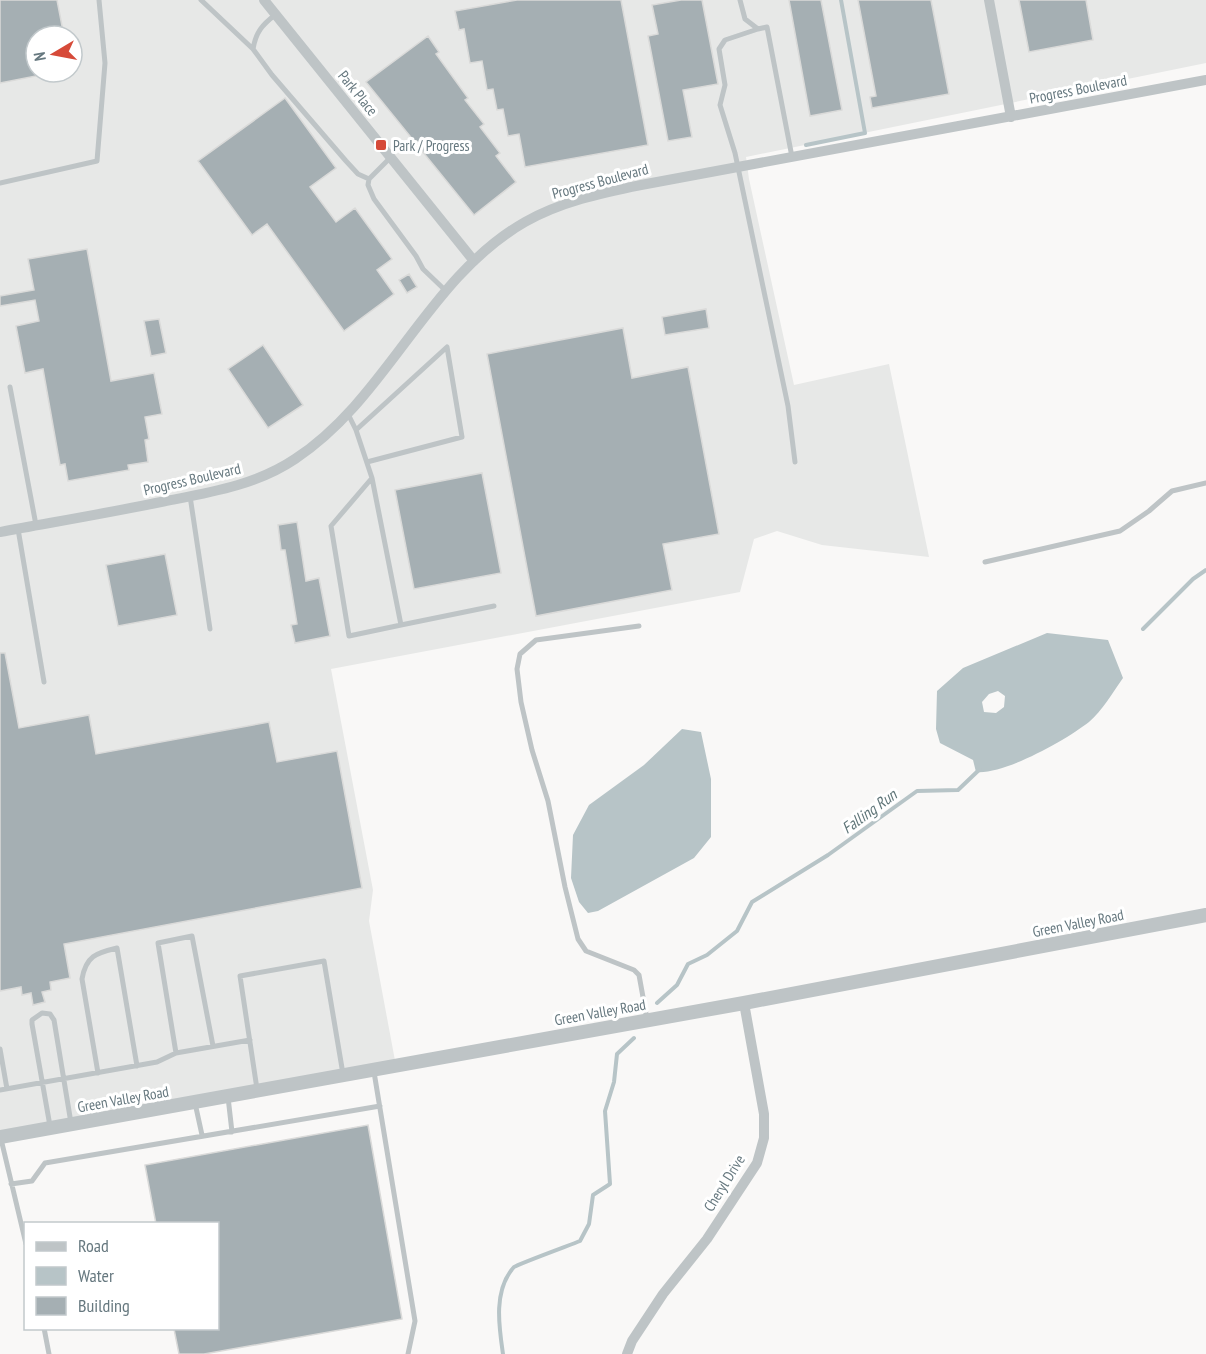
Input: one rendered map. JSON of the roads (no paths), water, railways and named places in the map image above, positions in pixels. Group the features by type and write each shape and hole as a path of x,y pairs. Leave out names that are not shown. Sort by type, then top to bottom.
{"street":[{"name":"Park Place","path":"264,0 474,261"},
{"path":"988,0 1011,117"},
{"name":"Progress Boulevard","path":"0,532 190,496 254,480 292,462 326,435 347,413 446,291 474,261 525,222 563,205 602,193 1206,80"},
{"name":"Green Valley Road","path":"0,1137 647,1021 1206,915"},
{"name":"Cheryl Drive","path":"627,1354 632,1341 663,1294 706,1239 757,1163 764,1138 764,1114 744,1003"}],"lane":[{"path":"0,183 98,161 105,63 99,0"},
{"path":"201,0 253,49 272,75 358,174 369,178"},
{"path":"740,0 745,19 758,29"},
{"path":"253,49 255,36 261,26 276,15"},
{"path":"792,157 767,27 725,40 719,49 725,85 720,105 735,153 788,406 795,462"},
{"path":"391,158 369,178 368,185 374,200 416,256 423,269 446,291"},
{"path":"356,430 447,347 462,437 368,462"},
{"path":"10,387 36,525"},
{"path":"347,413 368,462 401,625"},
{"path":"372,478 331,526 349,636 495,606"},
{"path":"985,562 1120,531 1149,511 1172,491 1206,483"},
{"path":"190,496 210,629"},
{"path":"18,529 44,682"},
{"path":"639,626 536,640 520,654 517,669 521,702 532,750 548,801 578,939 586,951 634,970 639,975 647,1021"},
{"path":"176,1053 158,943 192,936 213,1046"},
{"path":"98,1073 82,979 83,972 96,953 117,948 138,1066"},
{"path":"258,1091 240,976 324,962 344,1075"},
{"path":"51,1128 32,1024 32,1020 42,1013 50,1014 54,1020 71,1125"},
{"path":"0,1049 3,1090 138,1066 157,1062 176,1053 250,1040"},
{"path":"374,1070 415,1321 408,1354"},
{"path":"227,1096 232,1132"},
{"path":"195,1103 202,1135"},
{"path":"11,1184 32,1181 45,1163 380,1106"},
{"path":"0,1137 24,1236"},
{"path":"44,1330 49,1354"}],"water":[{"path":"1047,633 1108,640 1123,678 1094,718 1066,738 1018,762 1002,768 976,772 973,760 940,743 936,729 937,691 963,668","holes":["998,691 1005,696 1004,707 996,713 984,712 982,702 989,694"]},
{"path":"682,729 701,732 711,779 711,837 694,858 598,911 588,913 579,902 571,878 573,835 589,805 644,765"}],"waterway":[{"path":"806,145 865,133 841,0"},
{"name":"Falling Run","path":"1143,629 1193,579 1206,570"},
{"name":"Falling Run","path":"657,1003 677,985 688,964 707,955 737,931 752,902 828,855 917,791 958,790 980,769"},
{"name":"Falling Run","path":"503,1354 499,1309 507,1276 518,1265 580,1241 589,1224 593,1195 610,1184 605,1111 614,1082 617,1054 634,1038"}],"place":[{"name":"Park / Progress","path":"381,145"}]}
